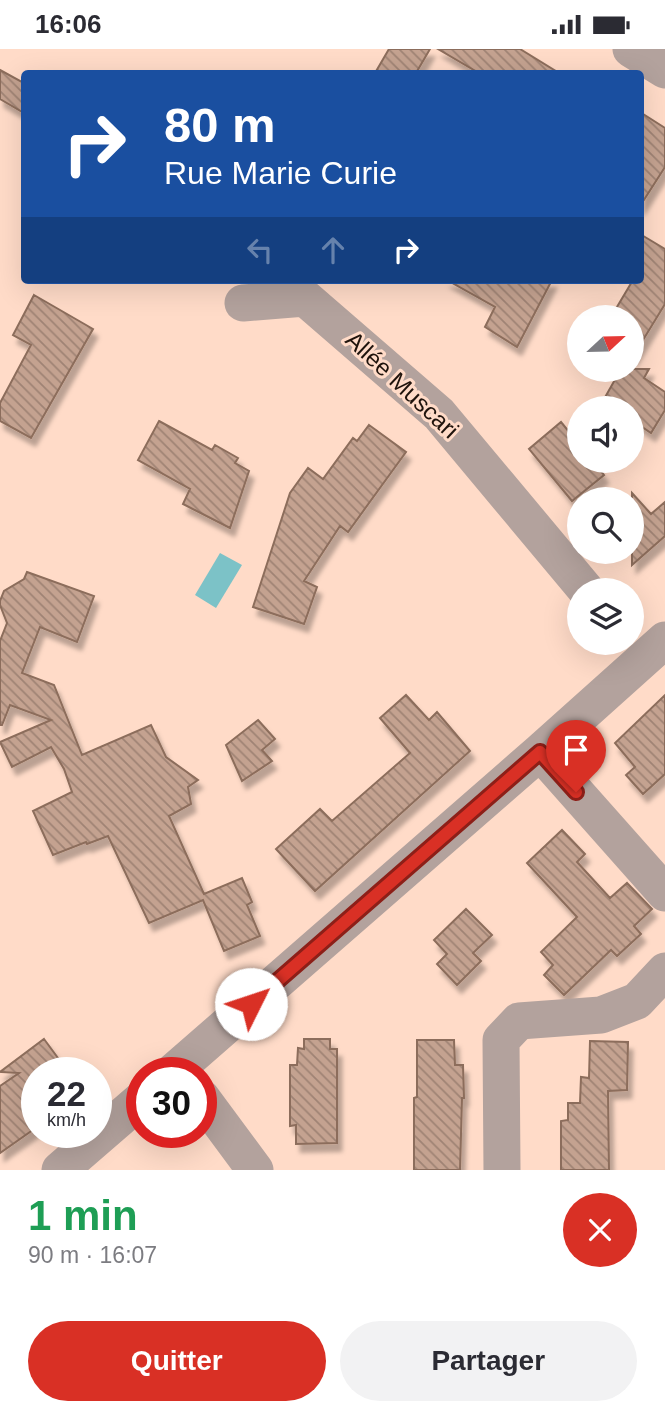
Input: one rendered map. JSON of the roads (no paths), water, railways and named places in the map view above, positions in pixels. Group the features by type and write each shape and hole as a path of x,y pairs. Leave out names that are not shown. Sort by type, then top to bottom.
{"street":[{"path":"631,49 665,70"},
{"name":"Allée Muscari","path":"243,303 305,298 439,414 576,578"},
{"path":"193,1057 540,752 646,647"},
{"path":"540,752 665,893"},
{"path":"502,1170 501,1040 519,1021 601,1015 637,1000 665,971"},
{"path":"60,1170 126,1113"},
{"path":"217,1119 255,1170"}],"water":[{"path":"220,553 242,565 216,608 195,595"}]}
